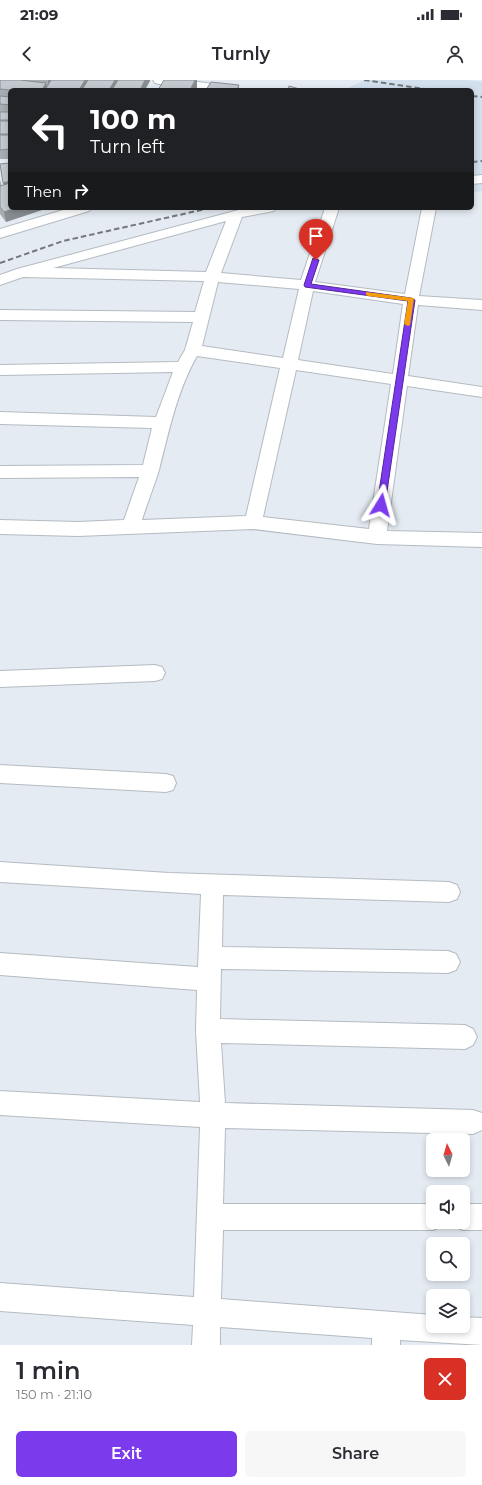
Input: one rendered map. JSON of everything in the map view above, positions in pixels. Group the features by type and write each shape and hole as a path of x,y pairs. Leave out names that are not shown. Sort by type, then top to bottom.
{"street":[{"path":"159,80 213,88"},
{"path":"0,234 78,210"},
{"path":"0,280 22,272 236,214 257,210"},
{"path":"253,522 288,364 308,285 331,210"},
{"path":"377,536 411,300 429,210"},
{"path":"131,525 150,471 162,423 183,367 193,350 212,277 236,214"},
{"path":"22,272 212,277 308,285 411,300 482,305"},
{"path":"0,315 201,317"},
{"path":"193,350 482,392"},
{"path":"0,370 183,367"},
{"path":"0,418 162,423"},
{"path":"0,472 150,471"},
{"path":"0,528 78,529 131,525 253,522 377,536 482,544"},
{"path":"0,678 155,673"},
{"path":"0,774 166,783"},
{"path":"0,872 212,884 449,892"},
{"path":"206,1345 213,1115 208,1031 212,884"},
{"path":"0,964 210,968 448,962"},
{"path":"208,1031 465,1037"},
{"path":"0,1103 213,1115 473,1122"},
{"path":"210,1217 426,1217"},
{"path":"470,1217 482,1217"},
{"path":"0,1297 207,1312 386,1335 482,1332"}],"shaded area":[{"path":"365,80 464,80 482,82 482,191 474,193 474,88 348,88"}],"building":[{"path":"0,80 20,80 46,83 43,88 0,89"},
{"path":"51,80 85,80 80,88 46,88"},
{"path":"88,80 115,80 110,88 83,88"},
{"path":"118,80 145,80 141,88 113,88"},
{"path":"164,80 195,80 191,88 159,88"},
{"path":"211,82 239,85 238,88 207,88"},
{"path":"0,96 8,97 8,105 0,104"},
{"path":"0,112 8,112 8,120 0,120"},
{"path":"0,121 8,121 8,134 0,134"},
{"path":"0,135 8,135 8,149 0,150"},
{"path":"8,163 8,182 3,183 0,164"},
{"path":"8,184 8,210 10,210 4,212 0,207 0,186"}],"railway":[{"path":"364,80 418,88"},
{"path":"474,96 482,97"},
{"path":"474,162 482,161"},
{"path":"0,263 63,241 201,210"}],"slow traffic":[{"path":"368,294 411,300 408,324"}],"route":[{"path":"316,260 308,285 411,300 381,505"}]}
